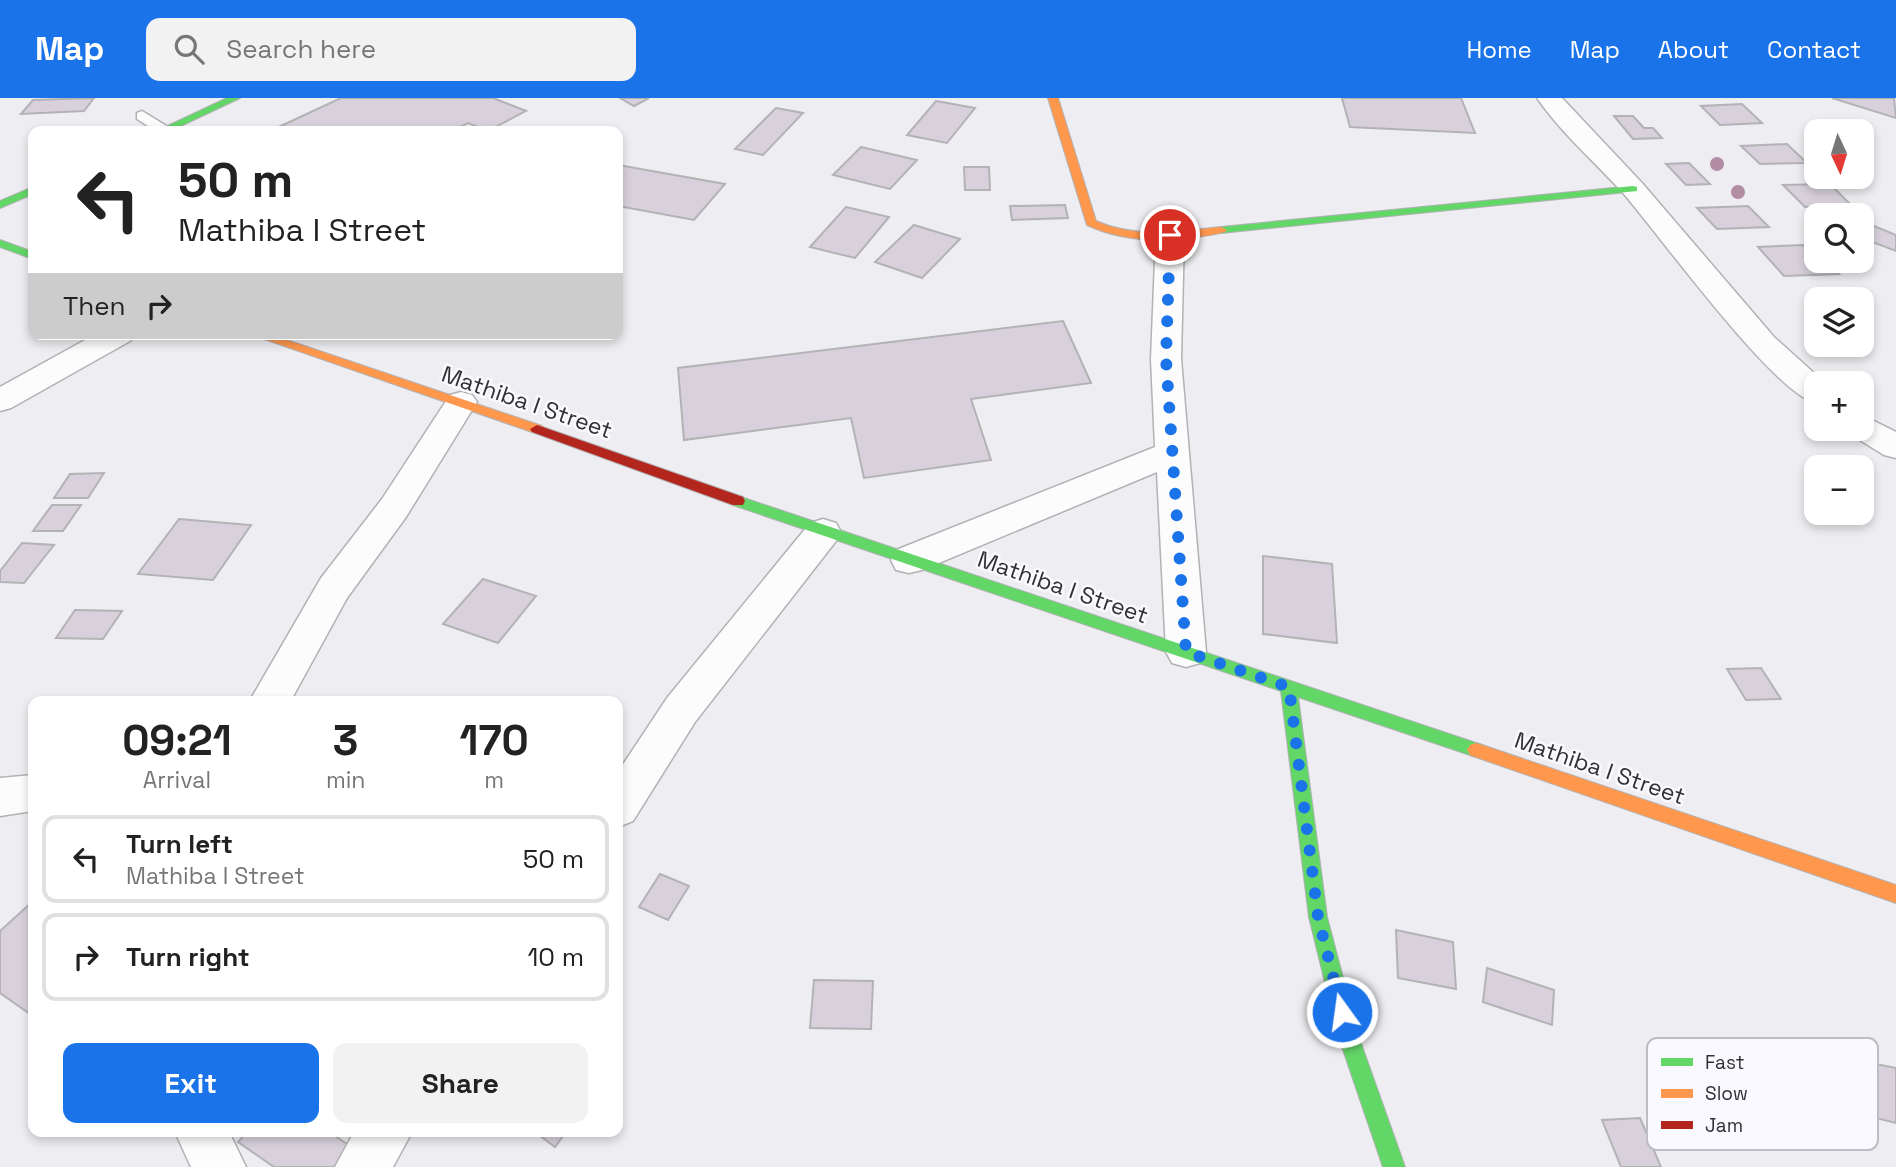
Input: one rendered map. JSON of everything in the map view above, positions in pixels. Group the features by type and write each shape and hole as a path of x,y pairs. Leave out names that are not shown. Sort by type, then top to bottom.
{"main road":[{"path":"175,126 235,98"},
{"path":"1053,98 1091,223 1100,230 1116,234 1170,235 1633,189"},
{"path":"0,205 28,192"},
{"path":"0,243 28,254"},
{"name":"Mathiba I Street","path":"274,340 461,402 823,532 1186,652 1896,894"},
{"path":"1289,687 1318,917 1348,1035 1394,1167"}],"street":[{"path":"1549,98 1633,189 1763,344 1804,382"},
{"path":"1170,235 1166,359 1186,652"},
{"path":"0,401 108,340"},
{"path":"272,696 334,588 394,508 461,402"},
{"path":"1874,433 1896,447"},
{"path":"909,560 1174,452"},
{"path":"623,800 681,710 823,532"},
{"path":"0,797 28,794"},
{"path":"204,1137 219,1167"},
{"path":"362,1167 383,1137"}],"lane":[{"path":"142,116 157,126"}],"building":[{"path":"94,98 84,111 21,114 33,100"},
{"path":"341,98 493,98 526,111 498,126 476,126 468,123 462,126 281,126"},
{"path":"620,98 649,98 634,106"},
{"path":"1342,98 1461,98 1475,133 1350,127"},
{"path":"1832,98 1894,98 1896,118"},
{"path":"936,101 975,108 947,143 907,135"},
{"path":"1742,104 1762,123 1720,125 1701,106"},
{"path":"776,108 803,113 763,155 735,149"},
{"path":"1614,116 1633,116 1644,128 1653,128 1662,138 1633,139"},
{"path":"1787,144 1804,163 1760,164 1741,146"},
{"path":"861,147 917,160 890,189 833,175"},
{"path":"1689,163 1710,184 1686,185 1666,164"},
{"path":"623,166 725,184 694,220 623,207"},
{"path":"964,167 989,167 990,190 965,190"},
{"path":"1783,185 1804,185 1804,189 1835,189 1849,203 1804,203 1804,206"},
{"path":"1065,205 1068,218 1012,220 1010,206"},
{"path":"1748,206 1769,227 1717,229 1697,208"},
{"path":"846,207 889,217 855,258 810,247"},
{"path":"914,225 960,239 922,278 875,262"},
{"path":"1874,226 1896,235 1896,251 1874,243"},
{"path":"1803,245 1804,273 1839,274 1784,276 1758,247"},
{"path":"1063,321 1091,383 971,399 991,460 864,478 851,418 684,440 678,368"},
{"path":"104,473 88,498 54,498 70,474"},
{"path":"52,505 81,505 63,531 33,531"},
{"path":"179,519 251,525 213,580 138,574"},
{"path":"22,543 54,545 24,583 0,582 0,571"},
{"path":"1263,556 1332,564 1337,643 1263,634"},
{"path":"483,579 536,596 498,643 443,624"},
{"path":"75,610 122,611 103,639 56,638"},
{"path":"1761,668 1781,699 1746,700 1727,669"},
{"path":"660,874 689,886 668,920 639,907"},
{"path":"28,906 28,1013 0,993 0,931"},
{"path":"1396,930 1453,942 1456,989 1398,978"},
{"path":"1487,968 1554,990 1552,1025 1483,1002"},
{"path":"814,980 873,981 871,1029 810,1028"},
{"path":"1878,1064 1896,1068 1896,1123 1878,1118"},
{"path":"1640,1118 1647,1134 1647,1150 1654,1150 1661,1167 1621,1167 1602,1120"},
{"path":"242,1137 336,1137 359,1152 348,1167 274,1167 238,1142"},
{"path":"542,1137 562,1137 555,1147"}],"traffic: fast":[{"path":"173,126 235,98"},
{"path":"1221,230 1633,189"},
{"path":"0,205 28,192"},
{"path":"0,243 28,254"},
{"path":"738,501 1476,750"},
{"path":"1289,687 1318,917 1348,1035 1394,1167"}],"traffic: slow":[{"path":"1053,98 1091,223 1106,230 1138,236 1221,230"},
{"path":"274,340 537,429"},
{"path":"1476,750 1896,894"}],"traffic: jam":[{"path":"537,429 738,501"}],"route":[{"path":"1170,235 1166,359 1186,652 1289,687 1318,917 1342,1012"}]}
